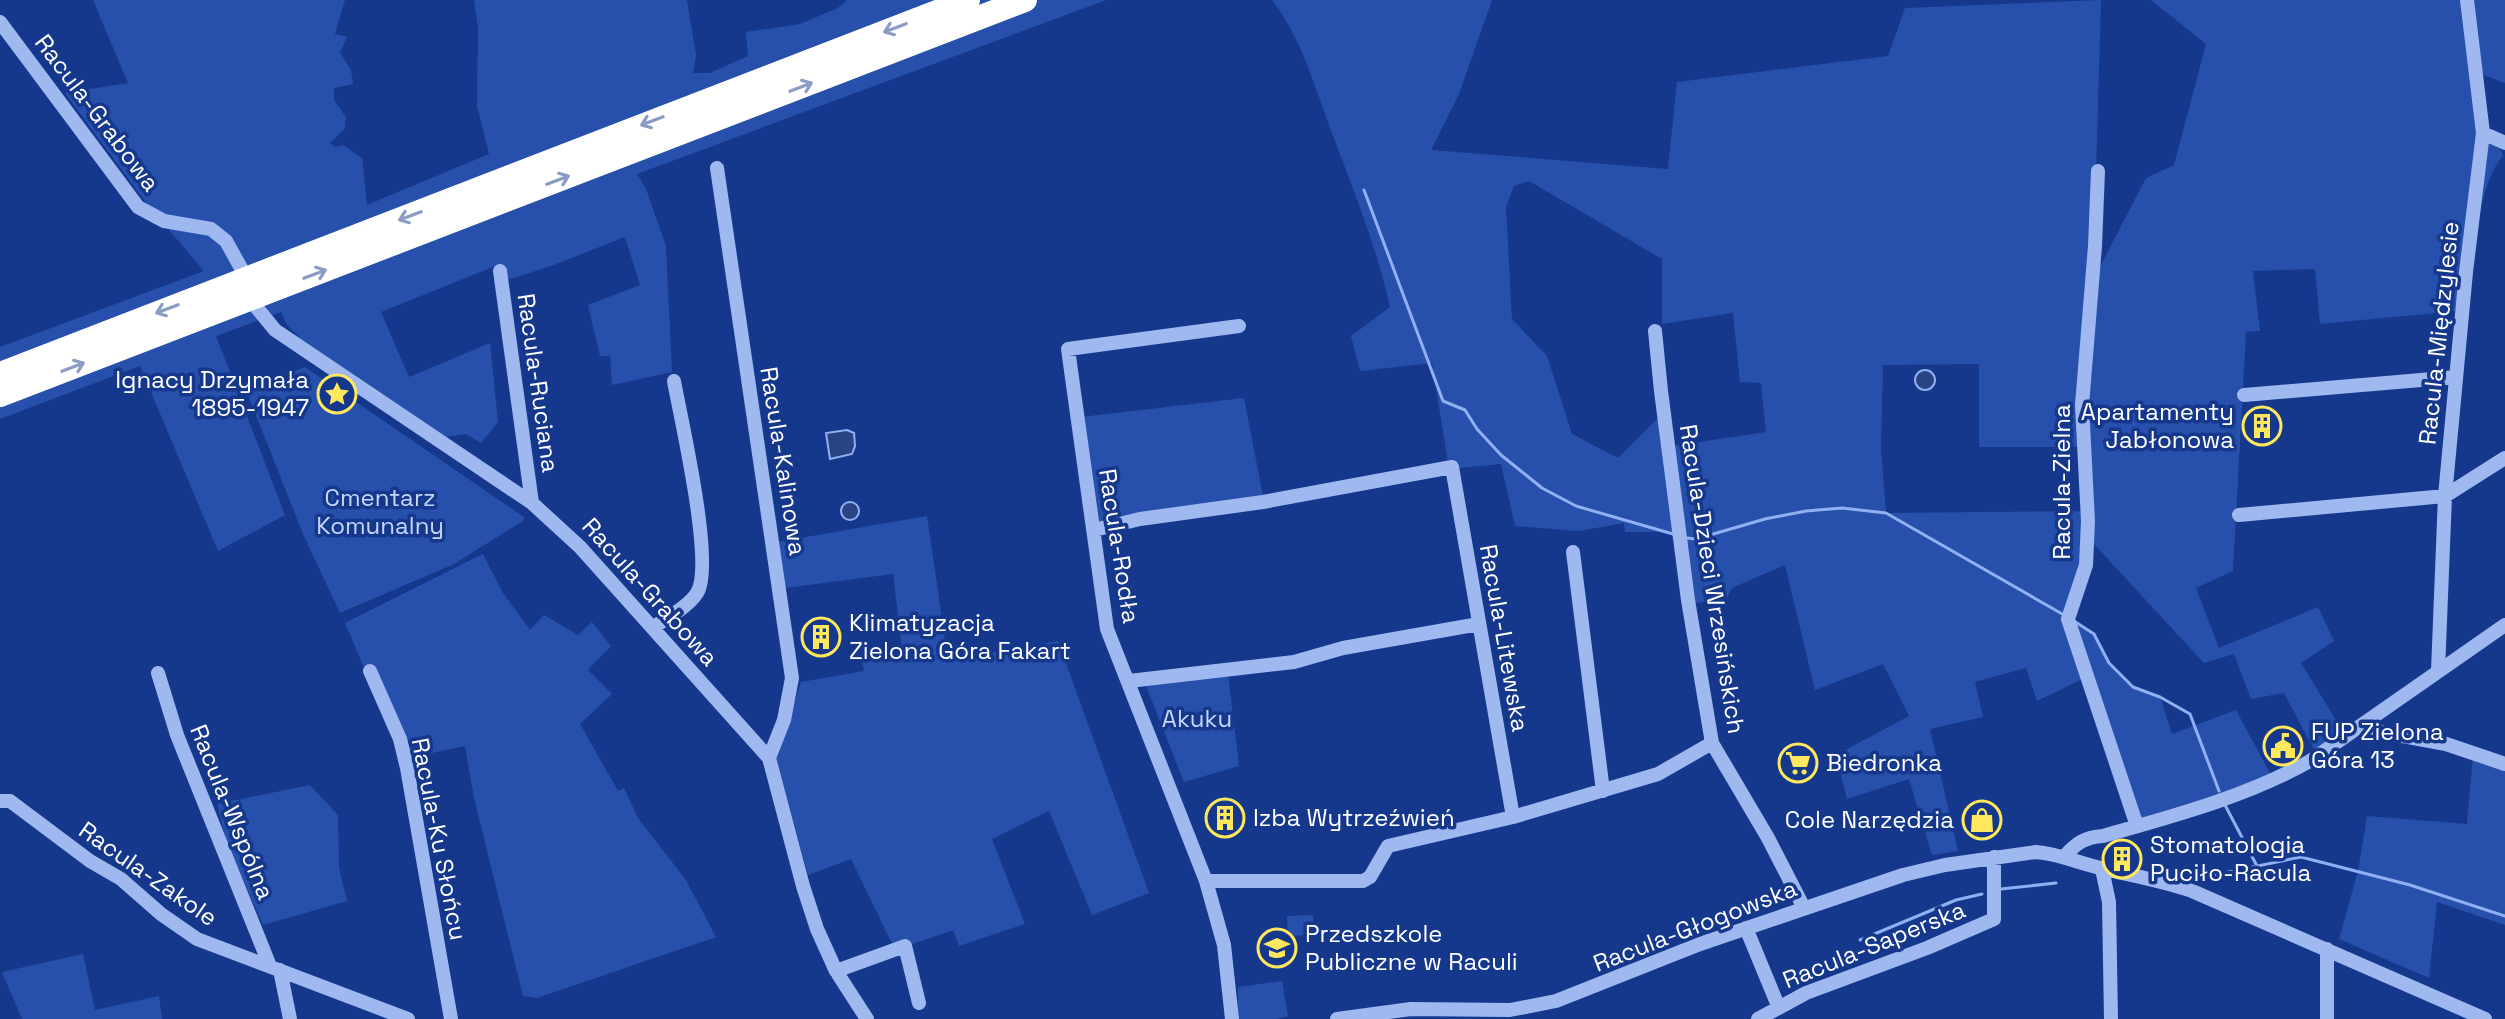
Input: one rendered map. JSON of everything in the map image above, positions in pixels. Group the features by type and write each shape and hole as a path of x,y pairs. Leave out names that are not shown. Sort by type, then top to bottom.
{"highway":[{"path":"0,374 968,0"},
{"path":"0,395 1025,0"}],"street":[{"name":"Racula-Międzylesie","path":"2438,671 2445,496 2483,133 2467,0"},
{"name":"Racula-Grabowa","path":"0,22 138,207 164,221 211,229 226,241 241,268"},
{"path":"2483,133 2505,143"},
{"name":"Racula-Kalinowa","path":"717,168 792,678 784,720 769,758"},
{"name":"Racula-Zielna","path":"2098,171 2082,405 2088,521 2086,565 2069,616 2137,826"},
{"name":"Racula-Ruciana","path":"500,271 532,503"},
{"name":"Racula-Grabowa","path":"257,308 275,330 555,521 654,627 769,758 803,886 836,971 867,1019"},
{"name":"Racula-Rodła","path":"1232,1019 1224,945 1206,881 1107,629 1068,349 1239,326"},
{"name":"Racula-Dzieci Wrzesińskich","path":"1655,331 1688,600 1712,743 1768,838 1804,908"},
{"path":"2244,395 2456,377"},
{"path":"654,627 691,600 699,591 702,577 703,559 674,381"},
{"path":"2239,515 2445,496 2505,458"},
{"name":"Racula-Litewska","path":"1094,530 1140,519 1263,502 1452,467 1513,817"},
{"path":"1573,552 1603,791"},
{"path":"1129,681 1294,662 1343,648 1479,624"},
{"path":"2064,857 2078,842 2089,837 2103,836 2200,808 2284,776 2359,728 2505,625"},
{"name":"Racula-Ku Słońcu","path":"370,671 400,739 451,1019"},
{"name":"Racula-Wspólna","path":"158,673 177,735 275,968"},
{"path":"2359,728 2446,744 2505,764"},
{"path":"1206,881 1363,881 1370,877 1388,846 1513,817 1658,774 1712,743"},
{"name":"Racula-Zakole","path":"0,801 10,801 90,861 121,879 161,914 197,939 408,1019"},
{"path":"2086,864 2103,836"},
{"name":"Racula-Głogowska","path":"1337,1019 1401,1009 1511,1015 1581,993 1746,928 1923,870 2036,852 2159,880 2192,891 2327,949 2452,1012 2485,1019"},
{"name":"Racula-Saperska","path":"1758,1019 1806,993 1927,948 1994,919 1994,857"},
{"path":"2102,869 2109,902 2111,1019"},
{"path":"1746,928 1779,1008"},
{"path":"836,971 905,946 919,1003"},
{"path":"2327,949 2327,1019"},
{"path":"275,968 290,1019"}],"green space":[{"path":"93,0 345,0 335,34 347,37 340,53 351,70 353,84 334,88 334,100 346,117 345,128 330,143 335,147 343,145 362,158 367,205 489,154 477,106 478,28 474,0 687,0 696,55 693,73 710,73 748,56 746,32 800,24 838,8 847,0 1106,0 637,174 646,189 666,246 672,372 612,385 610,356 600,356 588,305 640,285 625,237 498,283 495,266 381,312 409,377 490,343 498,422 481,443 466,434 446,437 305,343 287,325 281,312 216,336 285,515 218,551 140,366 0,419 0,347 204,271 147,204 65,93 128,83"},
{"path":"1272,0 1492,0 1459,94 1431,150 1668,169 1677,82 1888,56 1905,8 2101,0 2093,280 2146,178 2174,165 2206,44 2151,0 2505,0 2505,83 2478,73 2488,128 2503,155 2494,170 2481,208 2467,310 2320,324 2315,269 2253,271 2260,331 2246,332 2233,571 2196,588 2219,648 2318,607 2334,641 2301,663 2342,730 2314,750 2284,693 2251,699 2234,654 2204,663 2091,541 2069,618 2094,634 2109,663 2133,687 2160,697 2172,734 2236,710 2271,775 2140,818 2091,675 2037,701 2026,668 1975,682 1983,717 1930,729 1958,851 1932,855 1909,779 1847,799 1836,755 1909,716 1883,664 1815,690 1785,565 1732,588 1726,600 1695,603 1682,537 1664,532 1625,532 1624,523 1579,531 1515,526 1501,464 1449,469 1432,363 1360,371 1351,336 1390,307 1357,199 1307,65 1283,15","holes":["1529,181 1662,259 1662,324 1733,313 1740,382 1761,383 1766,432 1673,446 1666,410 1618,458 1572,434 1547,356 1512,319 1506,207 1514,186","1979,364 1979,447 2085,447 2089,511 1886,513 1881,448 1883,365"]},
{"name":"Cmentarz Komunalny","path":"305,367 524,517 523,521 454,564 340,613 303,534 246,390"},
{"path":"1244,398 1263,496 1097,525 1081,417"},
{"path":"927,516 948,660 1058,641 1149,893 1092,915 1049,811 992,839 1025,924 959,946 953,930 895,950 851,859 808,875 776,758 801,682 864,671 862,662 903,658 893,574 785,588 777,542"},
{"path":"483,554 503,593 530,630 544,615 578,635 592,622 611,646 588,670 612,694 580,724 618,791 624,788 638,818 686,880 716,937 537,998 523,996 474,798 465,746 403,759 345,623"},
{"name":"Akuku","path":"1228,674 1239,766 1184,782 1146,686"},
{"path":"2473,755 2505,766 2505,925 2437,902 2429,978 2339,939 2358,871 2367,816 2467,824"},
{"path":"310,785 338,815 339,868 347,901 263,925 227,844 217,804"},
{"path":"1313,915 1314,935 1288,936 1287,916"},
{"path":"83,954 95,1010 159,996 162,1019 22,1019 2,972"},
{"path":"1282,981 1288,1016 1238,1019 1238,987"}],"shaded area":[{"path":"1921,370 1929,370 1935,380 1929,390 1921,390 1915,384 1915,376"},
{"path":"847,430 854,433 852,454 830,459 826,433"},
{"path":"850,502 859,511 850,520 841,511"}],"waterway":[{"path":"1364,190 1443,401 1465,410 1477,429 1501,455 1542,488 1576,506 1673,534"},
{"path":"1687,538 1696,539 1806,511 1842,508 1886,513 2064,615"},
{"path":"2074,621 2094,634 2109,663 2133,687 2160,697 2190,714 2219,791"},
{"path":"2225,805 2257,866"},
{"path":"2199,878 2301,857 2410,885 2505,916"},
{"path":"2001,889 2056,883"},
{"path":"1860,940 1956,900 1982,894"}],"place":[{"name":"Ignacy Drzymała 1895-1947","path":"337,394"},
{"name":"Apartamenty Jabłonowa","path":"2262,426"},
{"name":"Klimatyzacja Zielona Góra Fakart","path":"821,637"},
{"name":"FUP Zielona Góra 13","path":"2283,746"},
{"name":"Biedronka","path":"1798,763"},
{"name":"Izba Wytrzeźwień","path":"1225,818"},
{"name":"Cole Narzędzia","path":"1982,820"},
{"name":"Stomatologia Puciło-Racula","path":"2122,859"},
{"name":"Przedszkole Publiczne w Raculi","path":"1277,948"}]}
